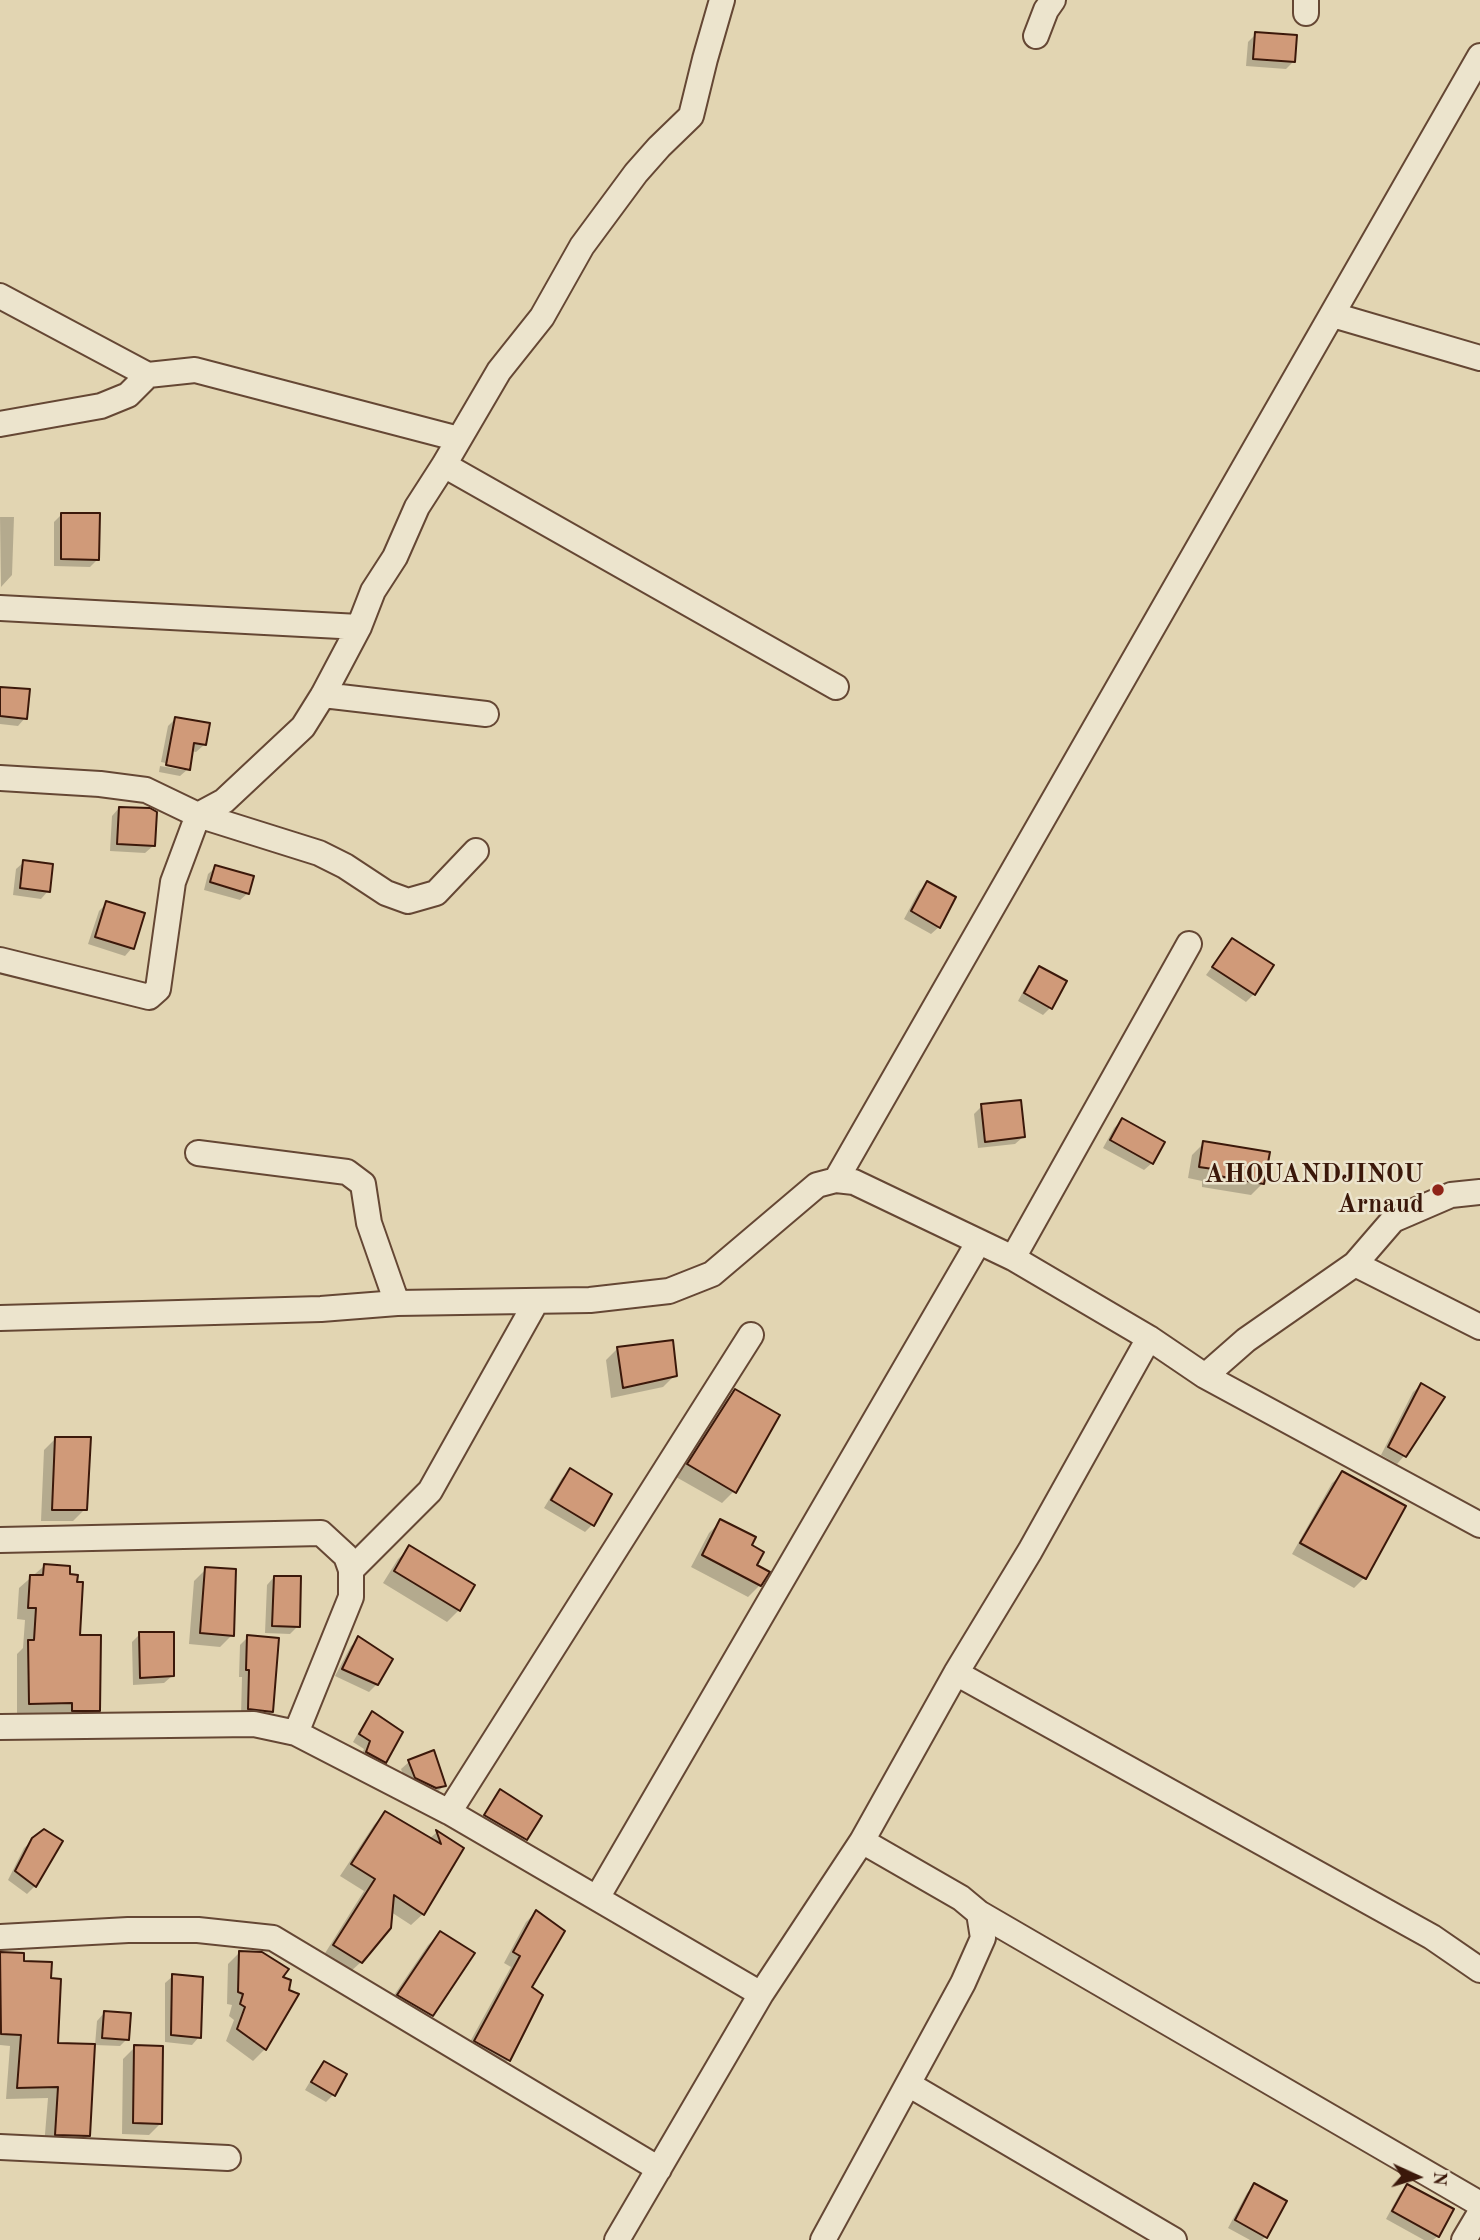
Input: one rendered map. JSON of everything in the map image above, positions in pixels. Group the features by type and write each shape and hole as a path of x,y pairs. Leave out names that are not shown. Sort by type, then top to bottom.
{"street":[{"path":"0,960 149,997 158,989 173,882 198,815 225,801 303,727 359,627 373,591 395,557 417,506 499,371 542,317 582,246 636,173 691,116 722,0"},
{"path":"1036,36 1053,0"},
{"path":"836,1180 1480,56"},
{"path":"0,296 148,375 195,370 459,439"},
{"path":"1333,315 1480,358"},
{"path":"0,424 102,406 128,394 148,375"},
{"path":"444,465 836,687"},
{"path":"0,607 359,627"},
{"path":"323,695 486,714"},
{"path":"0,778 100,784 146,790 198,815 319,853 345,866 386,893 408,901 436,893 476,851"},
{"path":"1013,1258 1189,944"},
{"path":"198,1153 347,1172 363,1184 369,1223 397,1303"},
{"path":"0,1318 321,1309 397,1303 590,1300 669,1291 712,1274 817,1185 836,1180 854,1182 1013,1258 1149,1338 1205,1376 1480,1525"},
{"path":"1205,1376 1246,1340 1355,1264 1393,1220 1451,1195 1480,1192"},
{"path":"597,1898 978,1243"},
{"path":"1355,1264 1480,1327"},
{"path":"351,1570 430,1491 536,1302"},
{"path":"449,1812 751,1335"},
{"path":"617,2240 761,1994 862,1841 956,1673 1030,1551 1149,1338"},
{"path":"0,1539 321,1533 346,1556 351,1570 351,1597 296,1733"},
{"path":"956,1673 1432,1937 1480,1970"},
{"path":"0,1727 254,1724 296,1733 449,1812 761,1994"},
{"path":"862,1841 961,1898 979,1913 1480,2204"},
{"path":"823,2240 963,1983 983,1938 979,1913"},
{"path":"0,1937 198,1930 273,1938 659,2169"},
{"path":"908,2084 1174,2240"},
{"path":"0,2147 228,2158"},
{"path":"1465,2240 1480,2213"}],"building":[{"path":"1255,32 1297,35 1295,62 1253,59"},
{"path":"61,513 100,513 99,560 61,559"},
{"path":"0,687 30,689 27,719 0,716"},
{"path":"175,717 210,723 206,745 194,743 190,770 166,765"},
{"path":"119,807 150,808 157,812 155,846 117,844"},
{"path":"23,860 53,864 50,892 20,888"},
{"path":"215,865 254,876 249,894 210,882"},
{"path":"927,881 956,897 940,928 911,911"},
{"path":"106,901 145,913 134,949 95,937"},
{"path":"1232,938 1274,965 1255,995 1212,967"},
{"path":"1039,966 1067,981 1052,1009 1024,993"},
{"path":"1021,1100 1025,1137 985,1142 981,1104"},
{"path":"1122,1118 1165,1142 1153,1164 1110,1140"},
{"path":"1203,1141 1270,1152 1264,1184 1213,1175 1213,1169 1199,1167"},
{"path":"673,1340 677,1376 623,1388 617,1347"},
{"path":"1421,1383 1445,1397 1406,1457 1388,1447"},
{"path":"735,1389 780,1415 736,1493 687,1464"},
{"path":"55,1437 91,1437 87,1510 52,1510"},
{"path":"570,1468 612,1494 594,1526 551,1500"},
{"path":"1342,1471 1406,1506 1366,1579 1300,1543"},
{"path":"720,1519 756,1537 752,1545 764,1552 757,1565 770,1572 761,1586 702,1555"},
{"path":"409,1545 475,1585 460,1611 394,1571"},
{"path":"44,1564 70,1566 70,1574 78,1575 77,1582 83,1582 80,1635 101,1635 100,1711 72,1711 72,1703 29,1704 28,1640 34,1640 36,1608 28,1608 30,1575 43,1575"},
{"path":"205,1567 236,1569 234,1636 200,1633"},
{"path":"274,1576 301,1576 300,1627 272,1626"},
{"path":"139,1632 174,1632 174,1676 140,1678"},
{"path":"247,1635 279,1638 273,1712 248,1709"},
{"path":"358,1636 393,1659 378,1685 342,1669"},
{"path":"372,1711 403,1732 386,1763 366,1752 370,1741 359,1734"},
{"path":"434,1750 446,1786 436,1788 415,1778 408,1760"},
{"path":"500,1789 542,1816 527,1840 484,1815"},
{"path":"385,1811 441,1844 436,1830 464,1848 424,1915 394,1895 391,1928 362,1963 333,1945 375,1879 351,1864"},
{"path":"44,1829 63,1841 36,1887 15,1871 32,1838"},
{"path":"536,1910 565,1931 532,1987 543,1995 510,2061 474,2041 520,1956 513,1952"},
{"path":"440,1931 475,1953 433,2016 397,1995"},
{"path":"239,1951 262,1952 289,1969 283,1977 291,1980 289,1990 299,1994 266,2050 237,2029 245,2007 240,2004 243,1994 238,1992"},
{"path":"0,1952 24,1953 24,1961 52,1962 51,1978 61,1979 58,2043 95,2044 90,2136 55,2135 58,2087 17,2088 21,2035 1,2034"},
{"path":"172,1974 203,1977 201,2038 171,2035"},
{"path":"104,2011 131,2013 129,2040 102,2038"},
{"path":"134,2045 163,2046 162,2124 133,2123"},
{"path":"324,2061 347,2074 335,2096 311,2082"},
{"path":"1254,2183 1287,2201 1267,2238 1235,2220"},
{"path":"1407,2184 1454,2209 1439,2237 1392,2211"}],"place":[{"name":"AHOUANDJINOU Arnaud","path":"1438,1190"}]}
